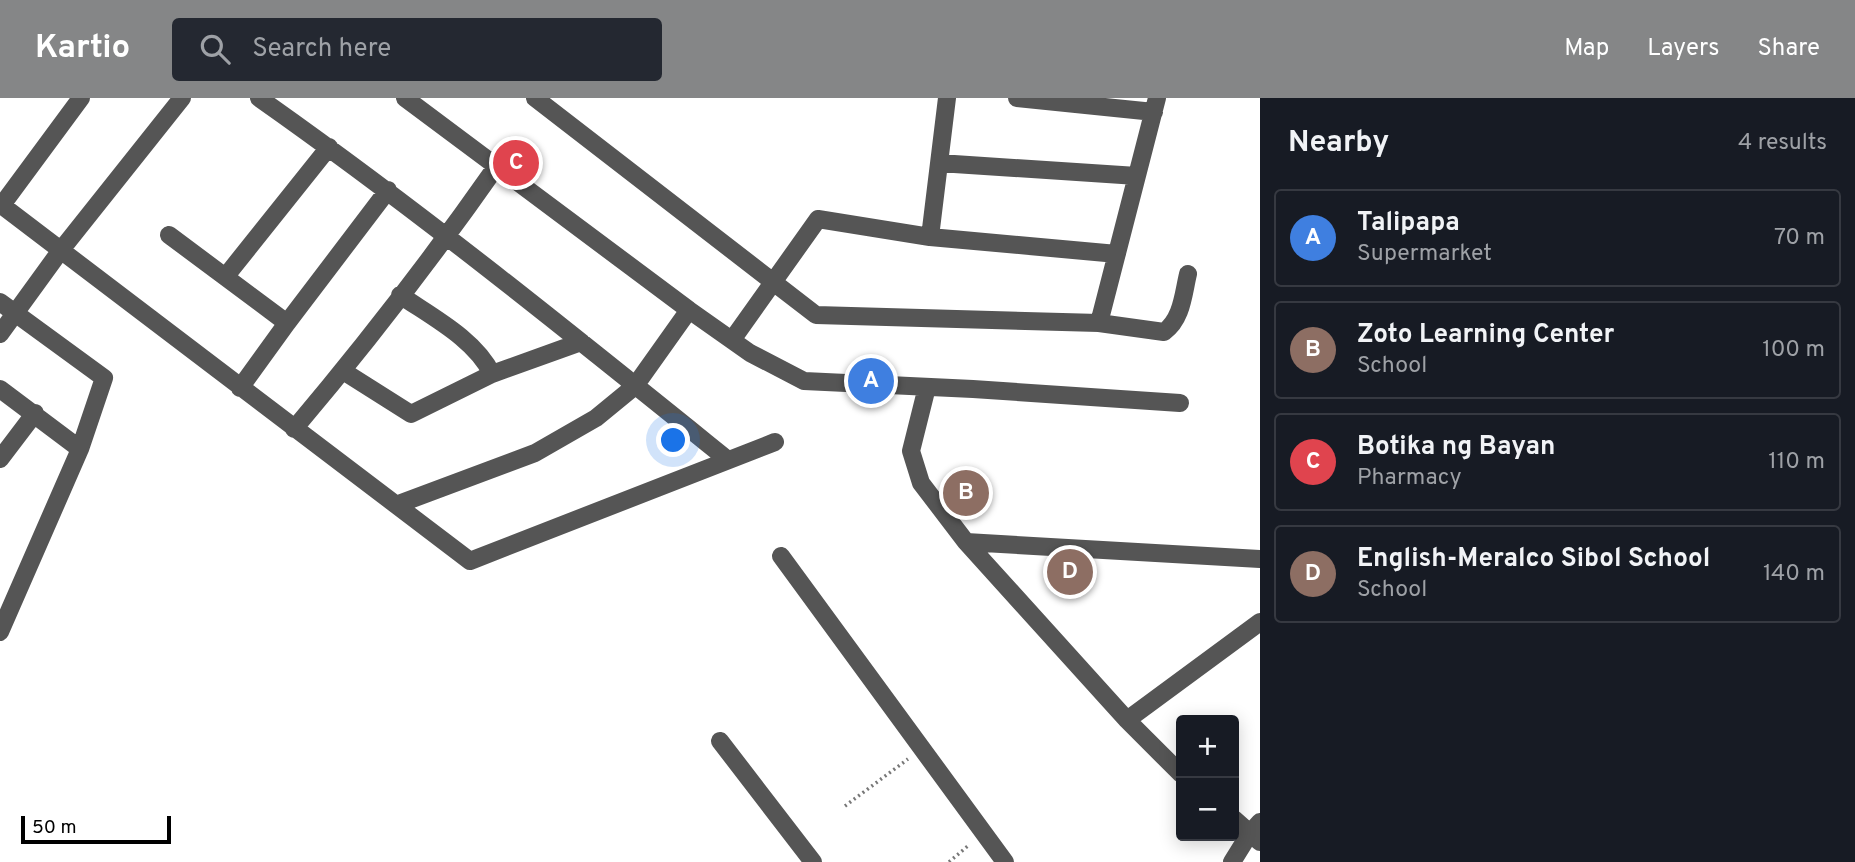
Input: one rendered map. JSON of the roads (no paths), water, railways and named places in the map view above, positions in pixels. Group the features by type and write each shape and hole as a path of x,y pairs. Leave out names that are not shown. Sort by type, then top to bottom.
{"street":[{"path":"81,98 1,205 470,561 775,442"},
{"path":"0,334 61,250 182,98"},
{"path":"259,98 388,190 728,460"},
{"path":"405,98 689,310 750,353 804,381 1181,403"},
{"path":"535,98 817,315 1099,323 1164,332 1178,316 1188,274"},
{"path":"930,237 947,98"},
{"path":"1017,98 1156,105 1099,323"},
{"path":"226,276 329,147"},
{"path":"939,163 1137,176"},
{"path":"294,429 447,236 496,167"},
{"path":"240,388 388,190"},
{"path":"732,340 818,219 930,237 1117,254"},
{"path":"169,235 287,323"},
{"path":"400,295 462,339 484,358 492,374"},
{"path":"0,302 104,377 80,449 2,622"},
{"path":"396,505 535,453 596,418 635,386 689,310"},
{"path":"342,371 411,414 492,374 581,342"},
{"path":"927,387 911,451 921,483 966,542 1127,720 1176,769"},
{"path":"0,389 80,449"},
{"path":"0,459 35,414"},
{"path":"966,542 1260,559"},
{"path":"781,556 920,749 1006,862"},
{"path":"1127,720 1260,622"},
{"path":"720,741 813,862"},
{"path":"1232,862 1257,832 1239,822"}],"place":[{"name":"Botika ng Bayan","path":"516,163"},
{"name":"Talipapa","path":"871,381"},
{"name":"Zoto Learning Center","path":"966,493"},
{"name":"English-Meralco Sibol School","path":"1070,572"}]}
